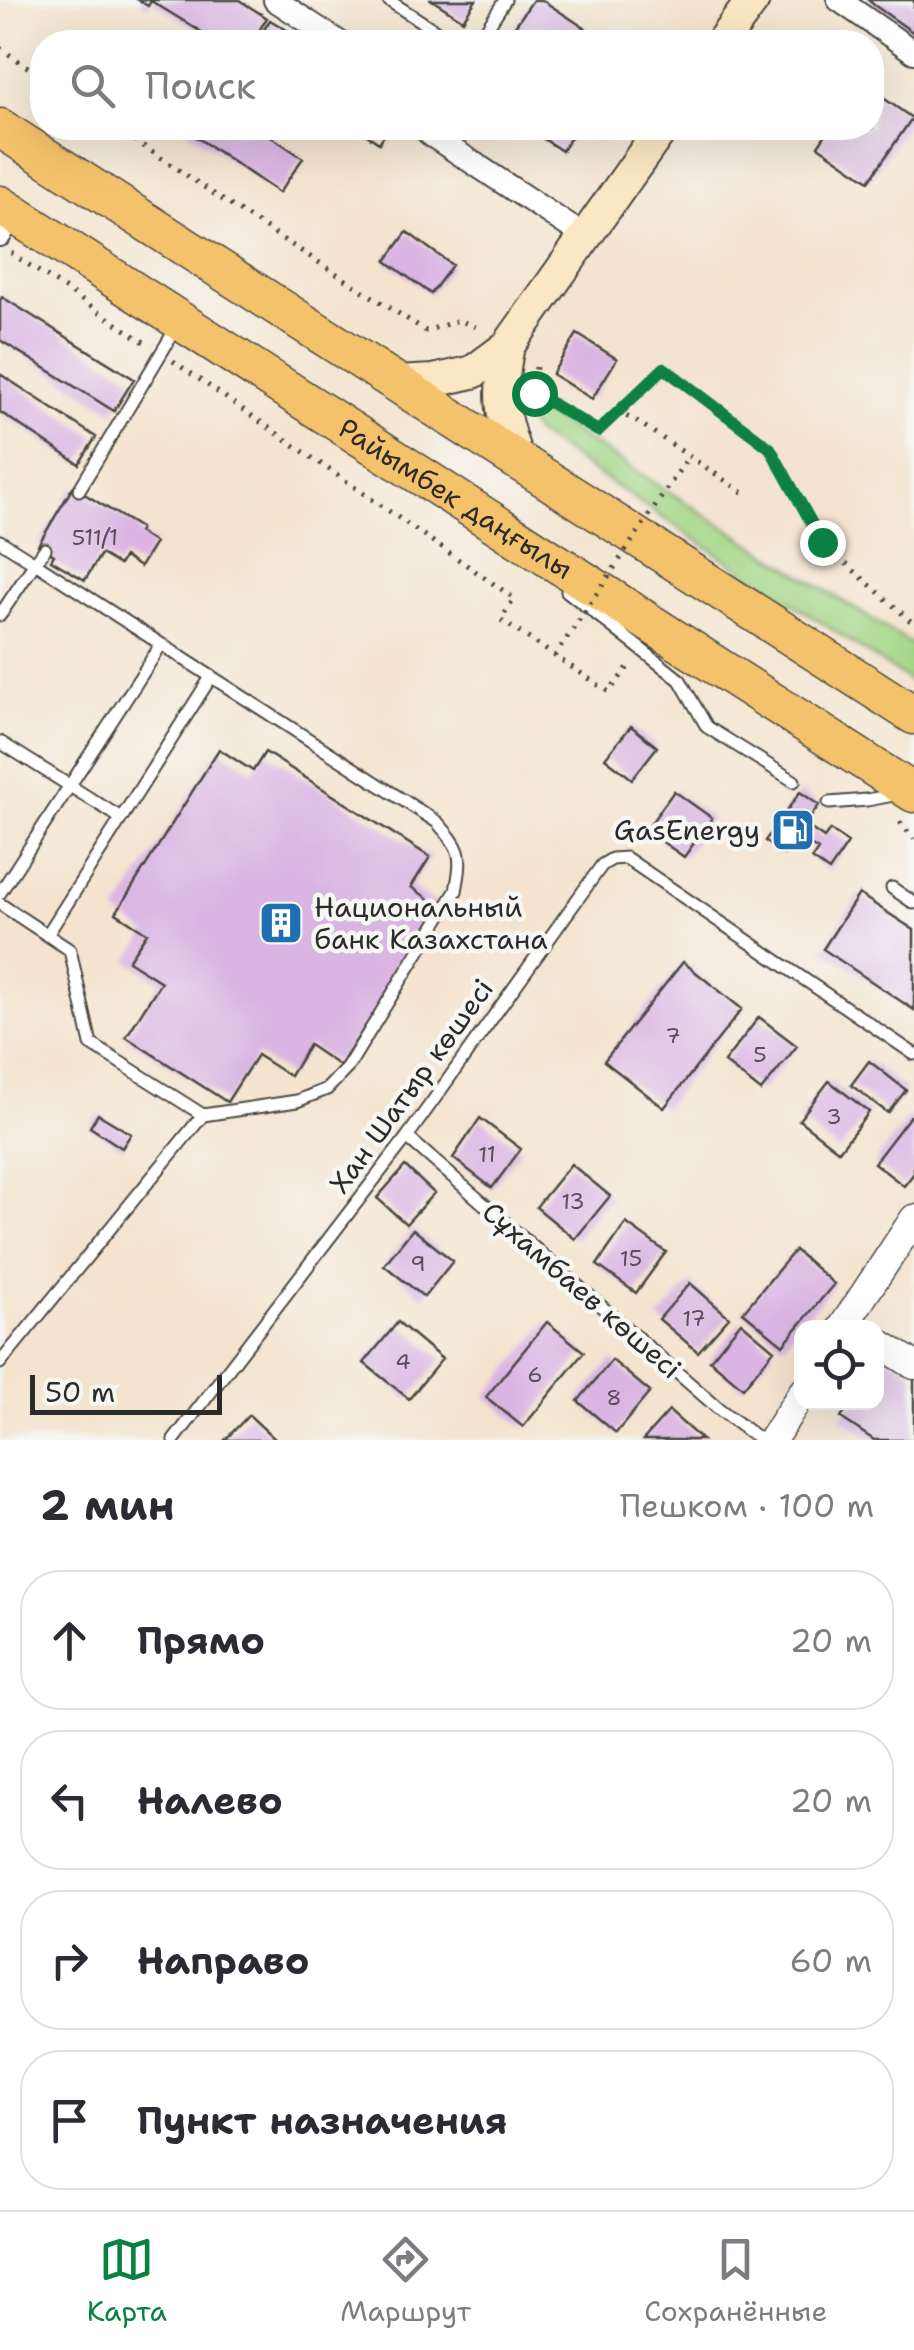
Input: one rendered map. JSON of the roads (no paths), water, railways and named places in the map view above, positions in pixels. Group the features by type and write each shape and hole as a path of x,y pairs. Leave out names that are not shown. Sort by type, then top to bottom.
{"highway":[{"path":"0,128 914,715"},
{"name":"Райымбек даңғылы","path":"3,224 171,337 423,476 913,792"}],"main road":[{"path":"731,30 753,0"},
{"path":"396,383 433,381 473,372 584,236 653,140"},
{"path":"497,339 505,428 518,461"}],"street":[{"path":"275,0 321,30"},
{"path":"839,0 882,30"},
{"path":"884,31 914,52"},
{"path":"439,140 584,236"},
{"path":"851,1320 914,1219"},
{"path":"884,1346 914,1366"},
{"path":"772,1440 794,1406"}],"lane":[{"path":"388,0 435,30"},
{"path":"486,30 505,0"},
{"path":"79,490 171,337"},
{"path":"423,476 529,560"},
{"path":"0,541 437,822 457,844 461,864 456,891 346,1068 327,1090 296,1101 203,1115 91,1044 70,950 0,904"},
{"path":"0,615 44,549"},
{"path":"559,584 680,680 707,727 794,781"},
{"path":"0,893 160,645"},
{"path":"47,935 211,677"},
{"path":"0,742 121,818"},
{"path":"830,803 913,792"},
{"name":"Хан Шатыр көшесі","path":"174,1440 407,1137 602,866 612,859 626,858 914,1054"},
{"path":"892,888 914,903"},
{"path":"0,1363 203,1115"},
{"name":"Сұхамбаев көшесі","path":"407,1137 719,1410 760,1440"}],"place":[{"name":"GasEnergy","path":"793,830"},
{"name":"Национальный банк Казахстана","path":"281,923"}]}
